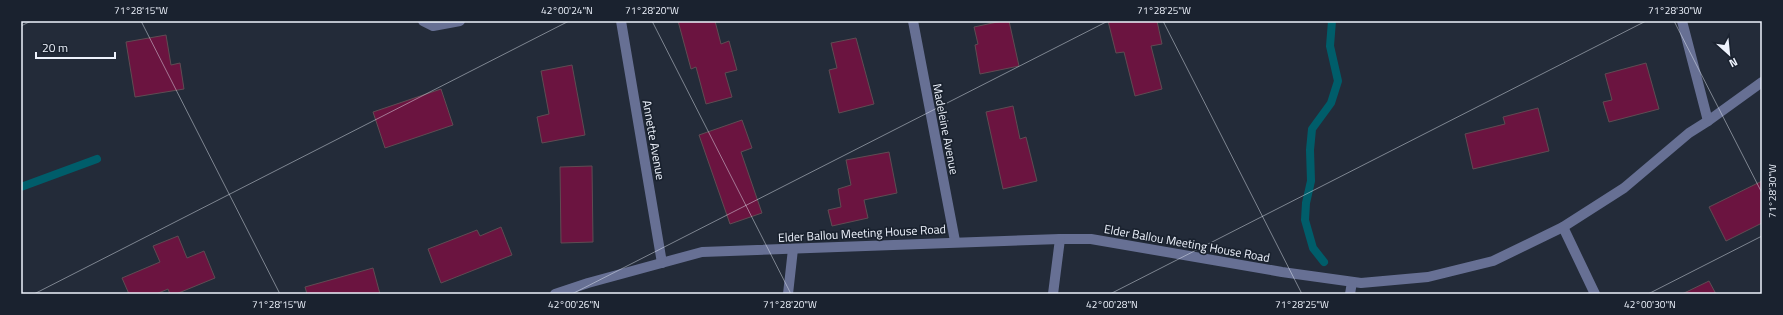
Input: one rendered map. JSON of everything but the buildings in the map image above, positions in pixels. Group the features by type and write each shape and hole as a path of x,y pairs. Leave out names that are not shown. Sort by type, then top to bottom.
{"street":[{"path":"423,21 433,26 460,21"},
{"name":"Annette Avenue","path":"621,21 662,263"},
{"name":"Madeleine Avenue","path":"913,21 955,241"},
{"path":"1682,21 1708,121"},
{"name":"Elder Ballou Meeting House Road","path":"555,294 588,283 702,252 955,241 1091,239 1282,272 1352,282 1361,283 1428,277 1492,261 1564,227 1624,188 1689,133 1762,82"},
{"path":"1564,227 1595,294"},
{"path":"1053,294 1060,239"},
{"path":"788,294 793,249"},
{"path":"1350,294 1352,282"}],"waterway":[{"path":"1324,262 1313,248 1305,220 1306,203 1311,181 1310,150 1312,129 1331,103 1338,81 1330,46 1332,21"},
{"path":"21,187 97,159"}]}
